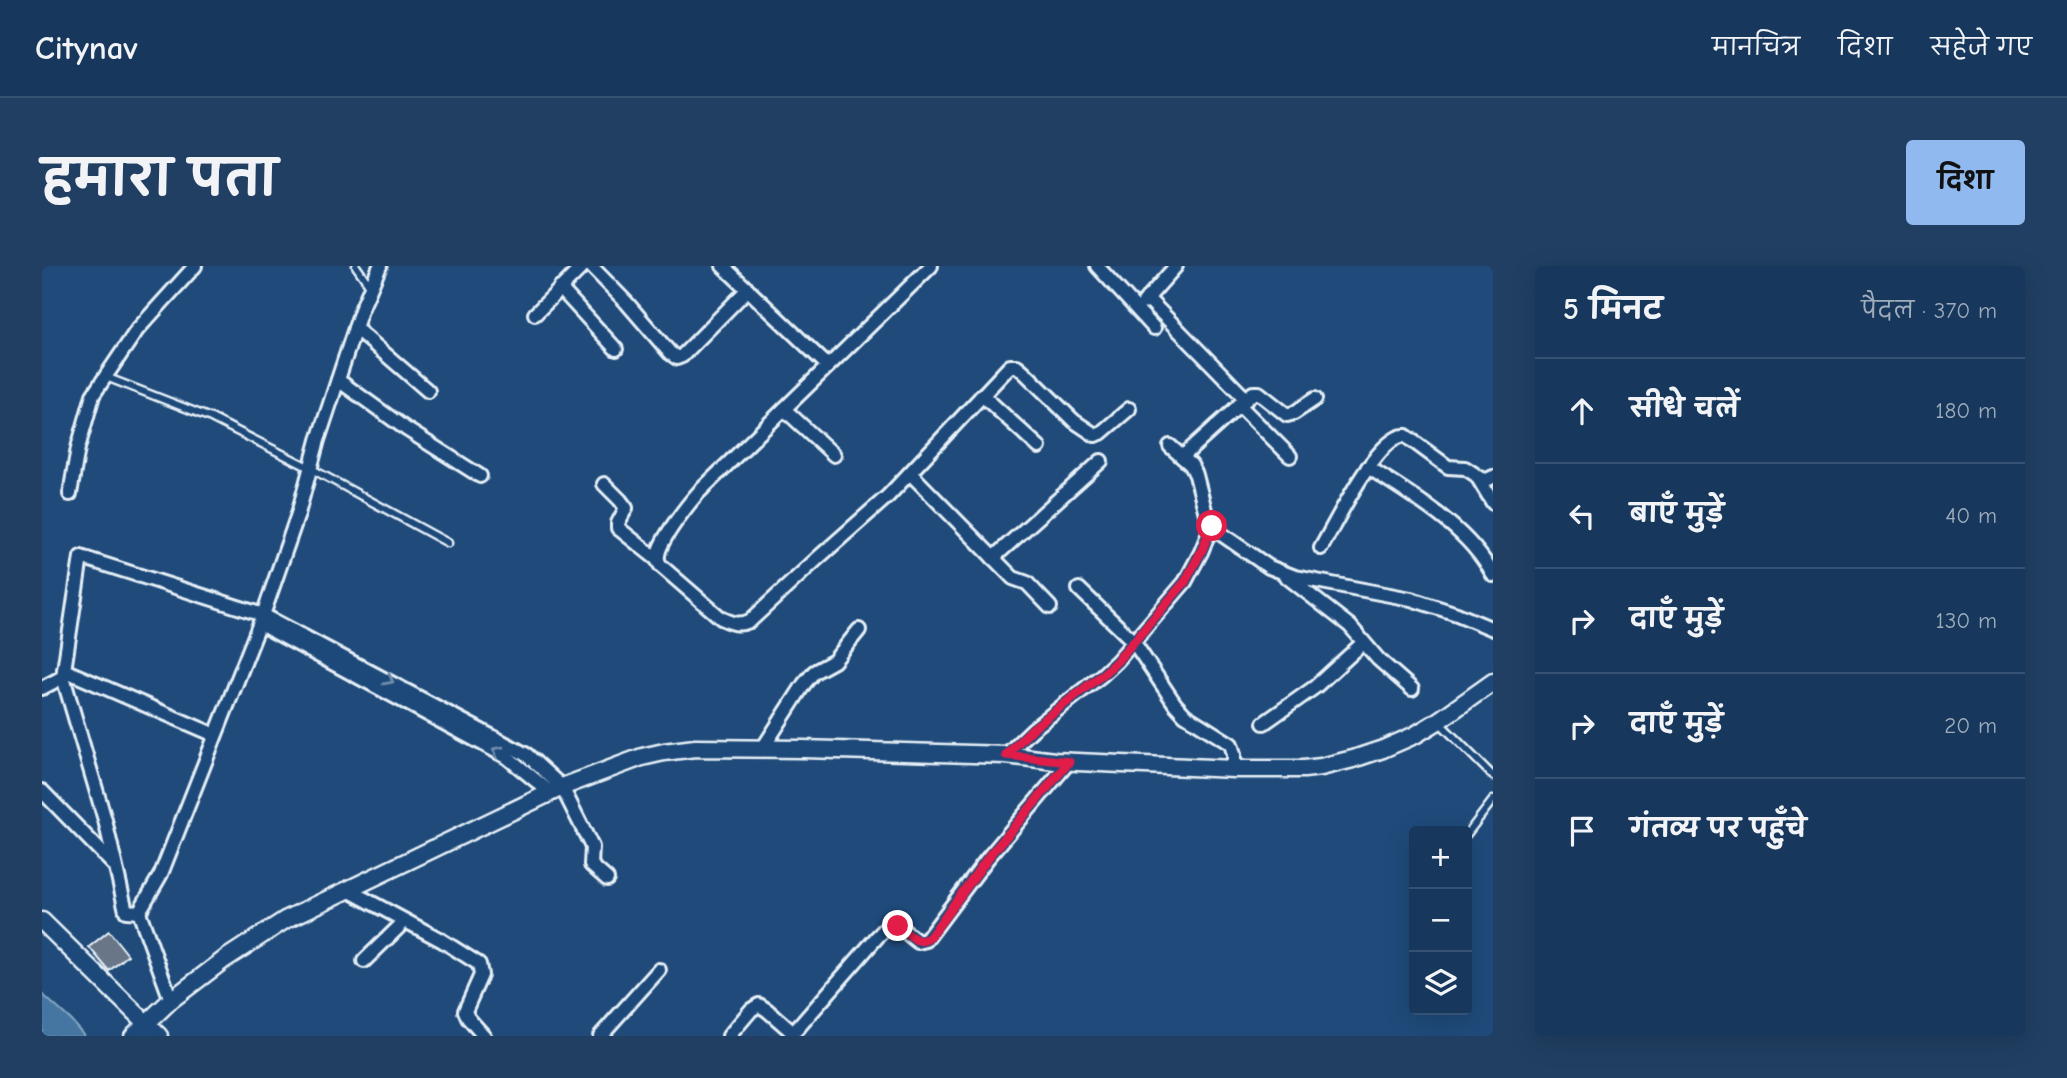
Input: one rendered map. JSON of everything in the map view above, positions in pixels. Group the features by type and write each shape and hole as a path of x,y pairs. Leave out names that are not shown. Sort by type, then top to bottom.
{"street":[{"path":"70,494 78,448 93,394 137,330 195,266"},
{"path":"139,912 161,874 261,619 298,514 355,328 380,266"},
{"path":"535,314 583,266"},
{"path":"591,266 677,358 748,289"},
{"path":"723,266 828,366"},
{"path":"1097,266 1154,328"},
{"path":"1138,309 1176,266"},
{"path":"658,560 662,546 693,498 927,267"},
{"path":"560,288 616,349"},
{"path":"1147,298 1290,456"},
{"path":"355,328 428,391"},
{"path":"604,484 626,508 618,527 721,618 741,625 750,621 888,496 982,394 1013,365 1023,371 1074,421 1095,435 1129,409"},
{"path":"338,380 406,429 480,476"},
{"path":"1182,457 1253,393 1259,393 1290,415 1315,399"},
{"path":"982,394 1039,447"},
{"path":"784,409 834,455"},
{"path":"1321,548 1368,467 1390,442 1402,435 1442,464 1465,468 1478,478 1493,503"},
{"path":"1170,446 1191,465 1212,526 1225,538 1284,574 1350,626 1378,659 1412,688"},
{"path":"993,558 1101,461"},
{"path":"1368,467 1447,521 1493,575"},
{"path":"910,473 1013,578 1027,583 1050,607"},
{"path":"1478,478 1487,480 1493,477"},
{"path":"1006,755 1032,729 1117,661 1185,582 1212,526"},
{"path":"139,912 126,911 105,820 64,674 81,557 261,619 411,699 527,755 557,790 592,847 591,865 607,879"},
{"path":"1284,574 1411,599 1493,629"},
{"path":"1079,589 1133,641 1152,672 1185,715 1231,744 1234,769"},
{"path":"762,748 804,684 814,672 834,661 859,630"},
{"path":"1264,723 1315,687 1363,643"},
{"path":"42,688 64,674"},
{"path":"64,674 215,735"},
{"path":"138,1031 171,1000 285,919 557,790 642,757 695,748 762,748 1006,755 1069,762 1234,769 1321,767 1383,749 1415,735 1493,682"},
{"path":"729,1036 755,1006 759,1005 796,1034 887,926 893,924 918,942 930,937 987,859 1069,762"},
{"path":"42,791 116,867"},
{"path":"348,890 480,964 481,975 465,1011 484,1036"},
{"path":"139,912 171,1000"},
{"path":"42,921 138,1031 159,1036"},
{"path":"364,961 405,921"},
{"path":"600,1036 659,970"}],"lane":[{"path":"356,266 371,288"},
{"path":"104,376 211,418 448,543"},
{"path":"1438,721 1493,776"},
{"path":"1472,827 1493,800"}],"water":[{"path":"42,994 71,1020 85,1036 42,1036"}],"building":[{"path":"109,931 128,955 109,971 89,947"}],"route":[{"path":"898,926 918,942 930,937 987,859 1069,762 1006,755 1032,729 1117,661 1185,582 1212,526"}]}
